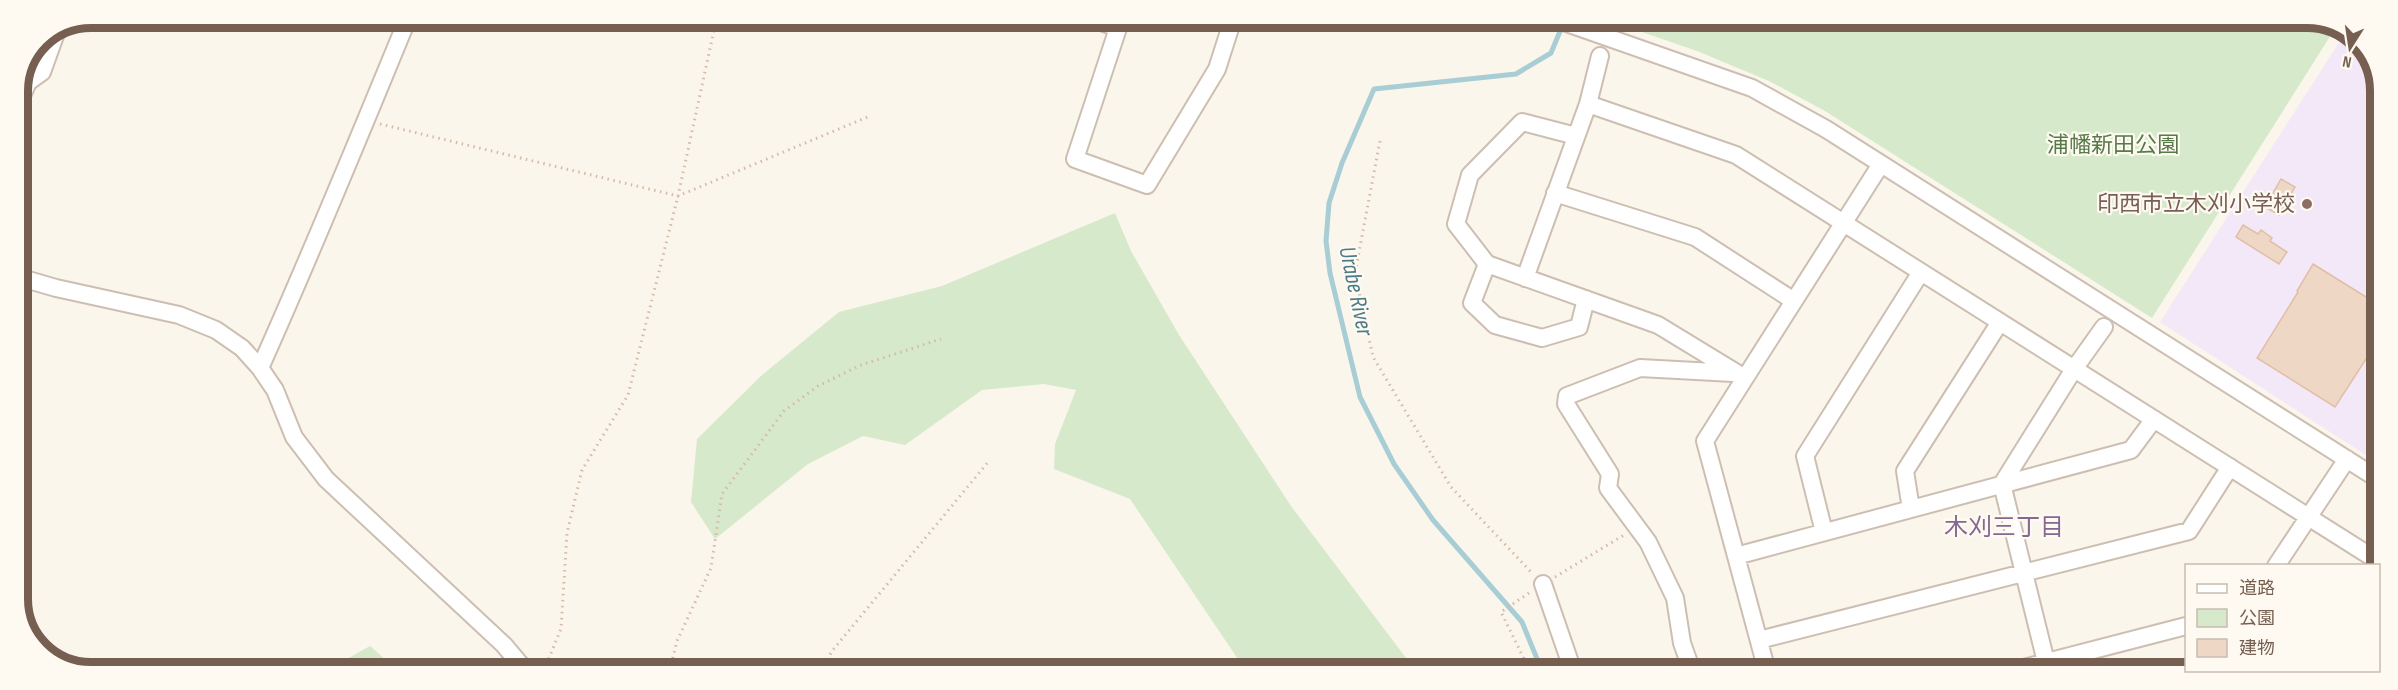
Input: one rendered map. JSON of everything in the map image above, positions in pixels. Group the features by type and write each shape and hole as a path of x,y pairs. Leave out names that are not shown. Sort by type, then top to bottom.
{"street":[{"path":"260,368 324,224 404,28"},
{"path":"1118,28 1075,159 1147,185 1217,69 1230,28"},
{"path":"1583,28 1752,88 1826,129 2370,474"},
{"path":"30,81 42,72 53,43"},
{"path":"1525,278 1588,104 1600,56"},
{"path":"1588,104 1736,155 2370,556"},
{"path":"1576,136 1522,122 1470,175 1456,224 1487,264 1658,325 1741,376"},
{"path":"1765,662 1705,441 1741,376 1794,301 1881,164"},
{"path":"1555,193 1695,237 1794,301"},
{"path":"1487,264 1472,303 1495,325 1542,338 1579,327 1586,299"},
{"path":"1824,532 1805,456 1921,272"},
{"path":"28,280 179,315 216,330 242,348 276,390 294,437 326,478 504,645 518,662"},
{"path":"1911,509 1905,471 2000,322"},
{"path":"2104,327 2074,369 2002,484 2046,662 2185,627"},
{"path":"1689,662 1682,643 1675,598 1648,542 1608,488 1610,474 1566,404 1567,396 1640,368 1741,376"},
{"path":"1736,556 2132,450 2154,419"},
{"path":"2277,564 2347,459"},
{"path":"1759,640 2189,531 2230,468"},
{"path":"1543,584 1570,662"}],"path":[{"path":"547,662 561,628 567,533 582,470 628,395 678,196 714,28"},
{"path":"366,121 678,196 870,116"},
{"path":"1380,141 1355,273 1373,357 1451,487 1543,584"},
{"path":"672,662 677,641 711,568 722,494 784,411 818,386 861,365 941,339"},
{"path":"826,662 832,651 989,461"},
{"path":"1526,662 1501,612 1637,528"}],"shaded area":[{"name":"印西市立木刈小学校","path":"2341,39 2361,60 2369,88 2370,458 2160,322"}],"green space":[{"name":"浦幡新田公園","path":"1630,28 2306,28 2332,34 2152,318 1825,111 1769,81 1697,51"},
{"path":"1115,213 1131,251 1179,335 1291,506 1409,662 1240,662 1130,499 1054,469 1055,444 1076,390 1044,384 982,390 905,445 863,436 808,464 715,539 691,502 697,439 762,375 839,312 942,286"},
{"path":"370,646 388,662 341,662"}],"building":[{"path":"2281,179 2295,187 2279,215 2265,207"},
{"path":"2243,225 2258,234 2261,230 2272,238 2270,241 2287,252 2279,264 2236,237"},
{"path":"2313,264 2369,299 2370,354 2335,407 2257,358"}],"waterway":[{"name":"Urabe River","path":"1538,662 1522,622 1433,520 1394,464 1360,397 1330,273 1326,241 1329,203 1342,163 1374,89 1516,74 1551,53 1561,28"}],"place":[{"name":"印西市立木刈小学校","path":"2307,204"}],"district":[{"name":"木刈三丁目","path":"2004,527"}]}
